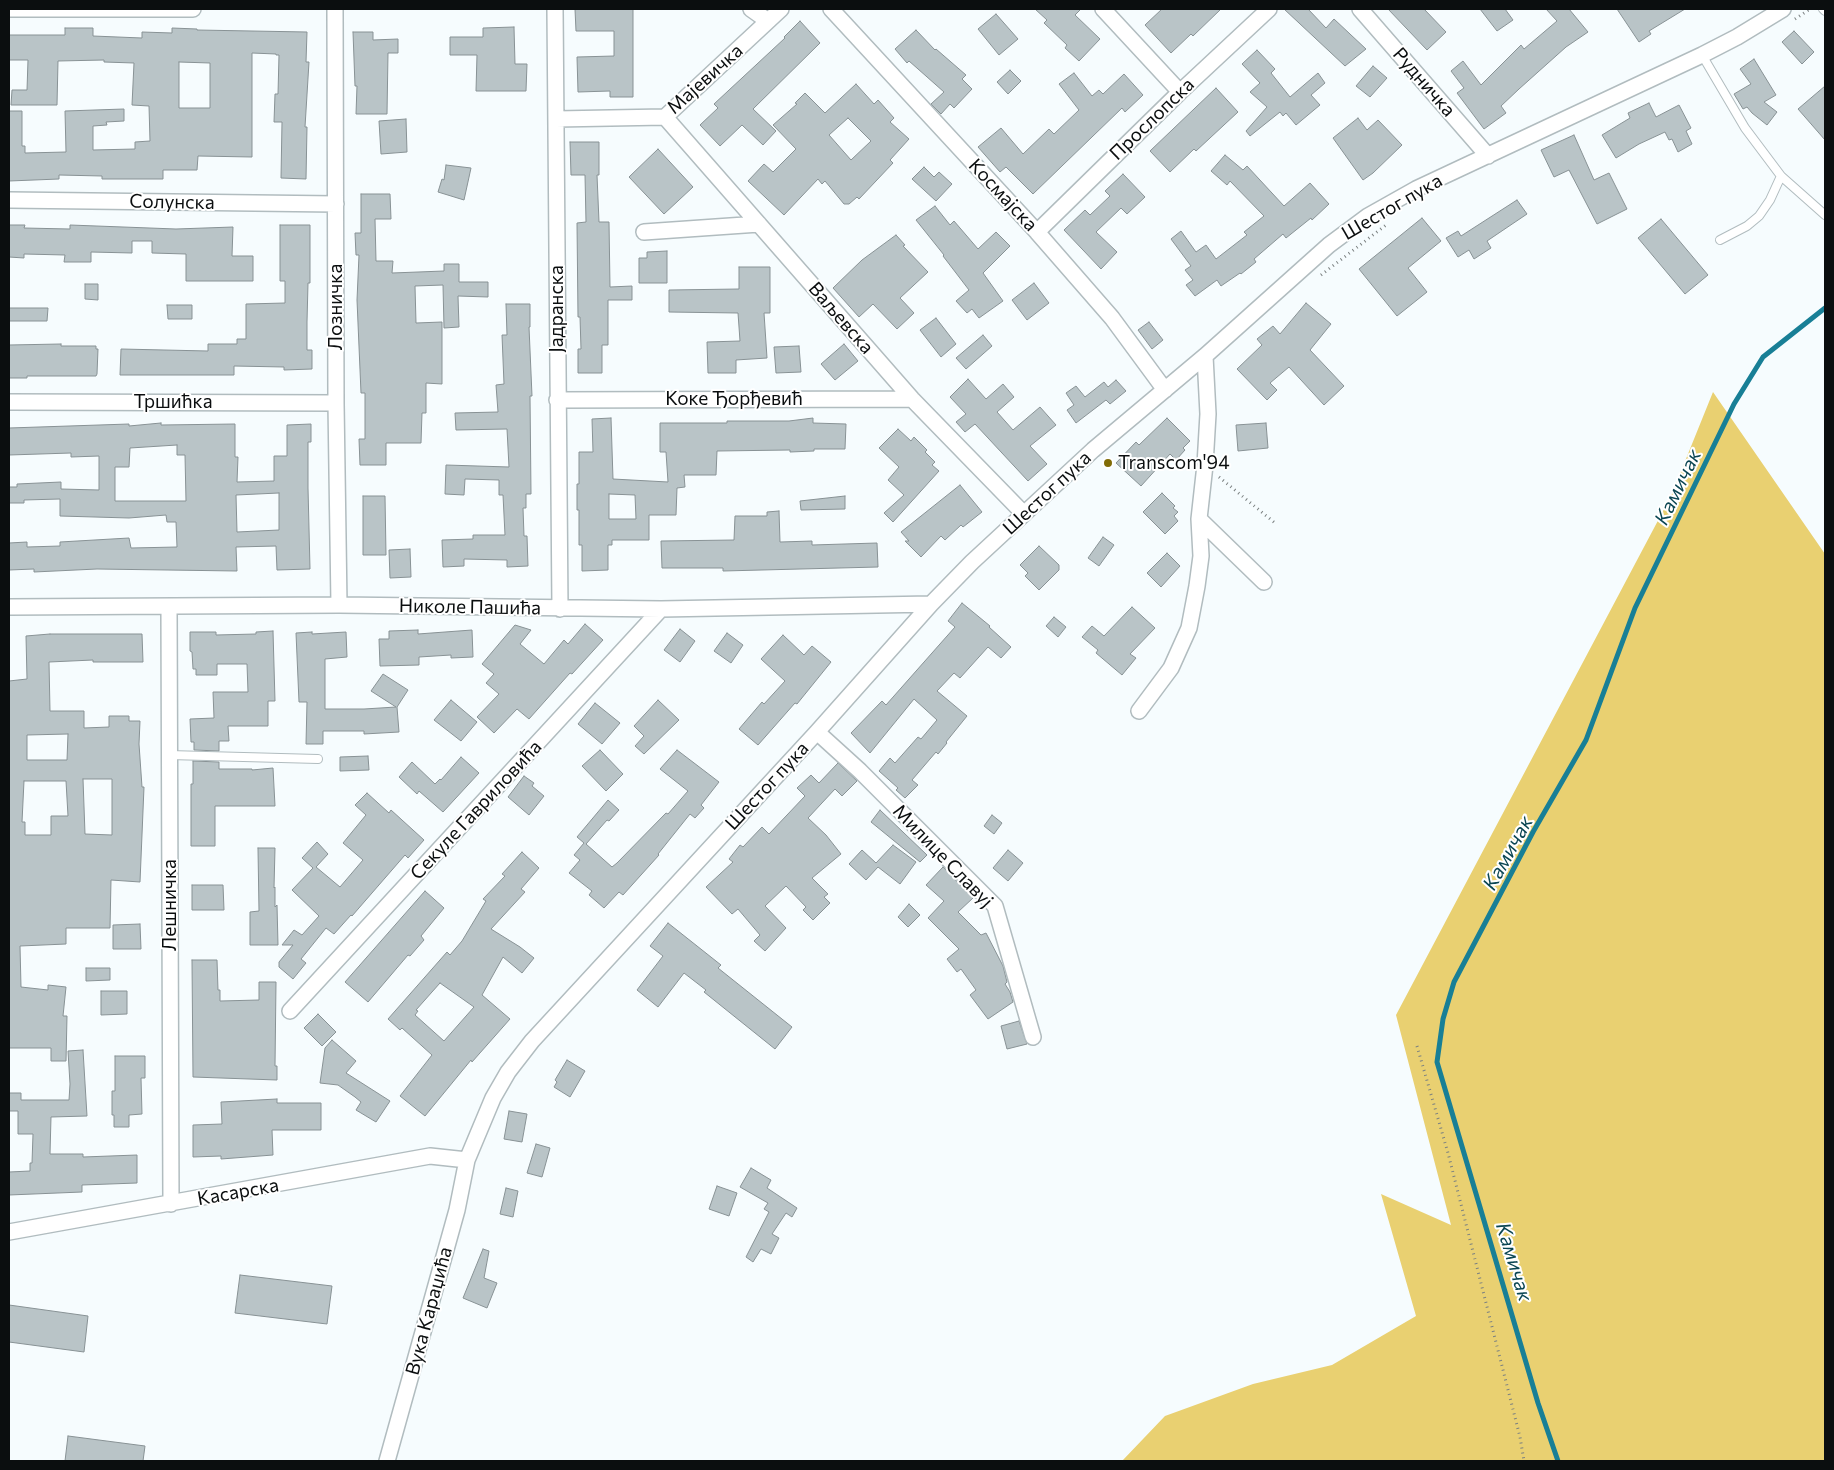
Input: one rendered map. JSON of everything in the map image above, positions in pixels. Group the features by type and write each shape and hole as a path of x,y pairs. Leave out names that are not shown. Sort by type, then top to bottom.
{"street":[{"path":"9,9 192,9"},
{"name":"Лозничка","path":"335,9 336,403 339,605"},
{"name":"Јадранска","path":"555,9 560,609"},
{"path":"751,9 768,21"},
{"name":"Мајевичка","path":"556,118 665,117 781,9"},
{"name":"Космајска","path":"831,9 1037,232 1112,318 1165,390"},
{"path":"1103,9 1180,92"},
{"name":"Прослопска","path":"1037,232 1180,92 1269,9"},
{"name":"Рудничка","path":"1360,9 1488,156"},
{"name":"Шестог пука","path":"467,1160 493,1098 508,1072 532,1041 817,732 931,604 972,562 1093,450 1205,356 1336,239 1368,216 1416,189 1702,55 1737,37 1783,9"},
{"name":"Ваљевска","path":"665,117 912,399 1024,514"},
{"name":"Солунска","path":"9,200 336,204"},
{"path":"644,232 759,224"},
{"path":"1139,711 1171,668 1189,628 1197,586 1201,556 1199,519 1208,414 1205,356"},
{"name":"Коке Ђорђевић","path":"557,400 912,399"},
{"name":"Тршићка","path":"9,402 336,403"},
{"path":"1199,519 1264,582"},
{"name":"Николе Пашића","path":"9,607 339,605 661,609 931,604"},
{"name":"Лешничка","path":"169,607 172,1204"},
{"name":"Секуле Гавриловића","path":"290,1011 661,609"},
{"name":"Милице Славуј","path":"817,732 860,771 995,906 1033,1037"},
{"name":"Касарска","path":"9,1232 430,1156 467,1160"},
{"name":"Вука Караџића","path":"387,1461 457,1210 467,1160"}],"lane":[{"path":"1702,55 1745,128 1781,176 1825,216"},
{"path":"1720,240 1747,226 1759,216 1770,200 1781,176"},
{"path":"169,755 318,759"}],"path":[{"path":"1790,23 1810,9"},
{"path":"1316,279 1387,224"},
{"path":"1205,465 1275,523"},
{"path":"1417,1046 1448,1153 1520,1437 1524,1461"}],"shaded area":[{"path":"1713,392 1825,554 1825,1461 1122,1461 1165,1416 1253,1384 1332,1365 1416,1316 1381,1194 1451,1225 1396,1015 1671,496"}],"building":[{"path":"575,9 633,9 633,97 610,97 610,91 578,92 577,57 614,56 614,31 576,31"},
{"path":"1035,9 1081,9 1075,15 1100,39 1079,61 1065,48 1067,45 1044,23 1047,20"},
{"path":"1162,9 1221,9 1193,36 1191,34 1171,53 1145,25"},
{"path":"1284,9 1308,9 1326,28 1334,19 1366,49 1345,66"},
{"path":"1388,9 1424,9 1446,32 1427,50"},
{"path":"1480,9 1505,9 1513,20 1497,31"},
{"path":"1546,9 1569,9 1588,32 1566,47 1519,89 1501,106 1506,113 1484,129 1457,93 1464,88 1451,71 1463,61 1481,85 1521,45 1524,49 1557,21"},
{"path":"1617,9 1685,9 1649,31 1651,34 1639,42"},
{"path":"996,14 1018,39 999,55 978,29"},
{"path":"800,21 820,43 753,109 776,131 763,145 742,125 720,146 700,125 718,108 714,104 785,38"},
{"path":"514,27 515,64 527,64 526,91 476,91 477,55 450,55 450,37 483,37 483,28"},
{"path":"65,28 93,28 93,36 142,38 142,32 172,33 172,28 307,32 306,62 309,62 305,127 307,127 306,179 281,178 282,122 274,122 275,94 278,94 279,55 252,53 252,157 198,156 197,170 163,170 163,179 102,179 102,176 59,175 59,179 9,181 9,111 22,111 22,146 25,146 25,153 66,152 65,111 124,109 124,121 106,122 107,125 93,126 93,150 135,149 135,142 150,141 149,106 132,105 134,63 104,62 104,60 58,61 57,105 11,105 12,90 27,90 28,60 9,60 9,35 65,35","holes":["179,62 210,63 210,108 179,108"]},
{"path":"916,30 935,50 966,75 962,79 972,89 954,108 950,104 941,114 931,104 944,92 909,61 907,63 895,49"},
{"path":"1794,31 1814,52 1802,64 1782,42"},
{"path":"353,32 373,32 373,40 398,39 398,53 388,53 387,114 356,114 357,86 355,86"},
{"path":"1257,50 1275,69 1271,73 1290,97 1318,73 1325,83 1311,95 1320,105 1296,125 1286,113 1283,116 1280,112 1250,136 1246,131 1267,107 1250,92 1260,83 1242,64"},
{"path":"1754,59 1776,95 1764,102 1777,112 1767,125 1747,107 1743,109 1734,94 1751,84 1740,69"},
{"path":"1373,66 1387,78 1370,97 1356,86"},
{"path":"1010,70 1021,81 1008,94 997,82"},
{"path":"1074,73 1092,96 1099,90 1103,94 1124,74 1143,95 1125,112 1122,108 1033,194 1006,167 1000,172 978,147 1001,128 1023,154 1049,129 1054,134 1079,110 1059,84"},
{"path":"856,84 874,104 878,100 894,118 890,122 909,139 890,160 893,163 859,199 857,197 849,204 844,204 825,181 822,184 818,179 784,215 748,181 764,164 773,172 796,149 773,125 797,104 795,103 805,93 825,113","holes":["848,118 871,141 851,160 829,135"]},
{"path":"1825,86 1825,140 1798,109"},
{"path":"1216,88 1238,112 1170,172 1150,151"},
{"path":"1649,103 1656,117 1679,105 1691,128 1686,131 1692,144 1678,152 1672,139 1669,140 1665,132 1639,144 1616,158 1602,135 1630,118 1628,113"},
{"path":"1358,118 1367,130 1378,120 1402,145 1363,180 1333,138"},
{"path":"406,119 407,152 381,154 379,121"},
{"path":"1574,135 1594,180 1609,173 1627,209 1597,224 1569,170 1554,177 1541,150"},
{"path":"570,142 599,142 599,175 597,175 599,222 609,222 610,287 632,286 632,300 608,300 608,345 602,345 602,373 578,373 578,349 581,349 580,317 578,317 577,223 586,222 585,175 571,175"},
{"path":"658,149 693,187 664,214 629,177"},
{"path":"1225,155 1243,170 1247,166 1284,206 1310,183 1329,204 1312,220 1311,218 1286,238 1283,234 1254,259 1256,262 1241,274 1221,286 1217,280 1195,296 1186,285 1193,280 1185,270 1191,266 1171,239 1181,231 1196,252 1206,245 1216,259 1247,235 1244,232 1264,216 1230,181 1227,185 1211,171"},
{"path":"446,165 471,168 464,200 438,192 442,179 444,180"},
{"path":"924,167 934,177 939,172 952,184 936,201 912,179"},
{"path":"1123,174 1145,197 1127,214 1121,208 1096,232 1117,252 1101,269 1064,230 1085,210 1090,215 1110,196 1105,191"},
{"path":"361,194 390,194 391,219 375,219 376,261 393,261 392,273 444,271 444,264 459,264 459,282 488,282 488,297 458,296 459,327 444,328 443,285 415,286 416,323 442,322 442,384 426,383 426,413 422,413 421,443 386,443 386,465 360,465 359,439 365,439 365,393 361,393 357,300 359,255 356,255 355,233 361,233"},
{"path":"1517,200 1527,214 1487,241 1491,248 1474,259 1469,250 1458,257 1446,238 1458,231 1461,236"},
{"path":"935,206 950,225 954,221 978,249 996,232 1010,246 983,273 1003,301 979,318 972,309 967,313 956,301 969,290 916,220"},
{"path":"1422,218 1441,241 1408,268 1427,292 1397,316 1359,269"},
{"path":"1661,219 1708,275 1685,294 1638,238"},
{"path":"9,225 25,225 24,228 70,229 70,225 176,229 233,227 232,256 253,256 253,281 186,281 186,254 152,253 152,241 132,241 132,253 91,252 91,262 64,262 65,255 24,254 24,258 9,257"},
{"path":"280,225 310,225 307,350 312,350 312,369 284,370 284,367 234,366 234,375 120,375 121,349 208,351 208,344 237,344 237,339 246,339 246,304 285,303 285,281 280,281"},
{"path":"896,235 905,245 903,246 928,272 900,298 914,313 897,329 873,304 859,317 833,288 862,260"},
{"path":"667,251 667,283 639,283 639,258 647,258 647,252"},
{"path":"739,267 770,267 770,313 764,313 767,358 736,360 736,373 708,373 707,342 740,341 738,313 669,312 669,290 739,289"},
{"path":"1034,283 1049,303 1027,320 1012,300"},
{"path":"85,284 98,284 98,300 85,299"},
{"path":"1306,303 1331,324 1310,350 1344,386 1324,405 1289,367 1270,383 1277,390 1267,400 1237,369 1262,345 1257,339 1273,326 1280,334"},
{"path":"506,304 530,304 532,396 530,396 531,494 526,494 526,508 523,508 524,536 527,536 528,566 507,567 507,560 464,559 464,566 443,567 442,540 473,539 473,535 505,535 503,495 499,495 499,480 465,479 464,495 445,494 446,465 509,467 507,429 456,430 455,413 498,412 496,385 504,384 502,335 507,335"},
{"path":"167,305 192,305 192,319 168,319"},
{"path":"9,308 48,308 47,321 9,321"},
{"path":"936,318 956,344 941,357 920,330"},
{"path":"1149,322 1163,340 1152,349 1138,330"},
{"path":"983,335 992,346 966,369 956,358"},
{"path":"61,344 61,346 96,346 96,349 98,349 96,376 27,376 27,378 9,378 9,345"},
{"path":"844,344 858,361 835,380 821,364"},
{"path":"799,346 801,372 776,373 774,347"},
{"path":"968,379 986,399 1003,384 1014,397 997,412 1013,430 1040,407 1056,425 1030,446 1047,464 1028,481 975,424 965,432 956,422 966,414 950,397"},
{"path":"1116,380 1126,391 1110,404 1106,400 1076,423 1067,410 1074,405 1066,393 1076,386 1085,397 1104,382 1108,387"},
{"path":"611,418 613,479 668,482 666,452 660,452 660,423 789,421 813,418 813,423 846,424 845,449 814,449 814,451 790,452 790,450 717,451 716,475 684,475 685,487 677,488 676,515 649,515 649,540 612,540 612,545 608,545 608,570 582,571 582,545 579,545 579,510 577,510 579,452 593,452 592,419","holes":["609,494 635,495 636,519 609,519"]},
{"path":"1167,418 1190,441 1176,460 1170,454 1141,486 1116,463 1136,442 1139,445"},
{"path":"161,423 161,425 235,424 235,457 238,457 237,482 274,481 274,456 287,456 287,425 311,424 311,442 308,442 310,569 277,570 276,546 236,547 237,571 97,569 34,572 34,569 9,570 9,543 27,542 27,547 60,546 60,542 129,538 131,548 177,547 176,522 167,522 166,515 129,518 60,516 60,499 24,500 24,503 9,503 9,487 17,487 17,484 61,482 61,489 99,490 99,456 71,457 71,453 9,455 9,428 129,424 129,426","holes":["177,445 177,455 185,455 186,501 115,501 115,467 129,467 130,448","279,493 279,530 237,532 236,495"]},
{"path":"1266,423 1268,448 1238,451 1236,425"},
{"path":"898,429 911,441 914,437 927,450 925,452 935,462 932,465 939,471 893,522 884,513 904,495 888,480 899,467 879,448"},
{"path":"960,485 982,512 963,527 961,525 945,540 941,536 921,557 905,541 909,541 901,532"},
{"path":"1162,493 1175,506 1173,508 1178,512 1174,516 1178,521 1165,534 1143,512"},
{"path":"363,496 385,496 386,555 363,555"},
{"path":"845,496 845,509 801,510 800,501"},
{"path":"779,511 780,542 812,541 812,545 877,543 878,567 723,571 723,568 662,568 661,541 734,540 735,516 767,516 767,512"},
{"path":"1103,537 1114,545 1099,566 1088,558"},
{"path":"1039,546 1059,565 1059,570 1039,590 1025,576 1028,573 1020,565"},
{"path":"410,549 411,577 390,578 389,550"},
{"path":"1167,553 1180,566 1161,587 1147,573"},
{"path":"962,603 990,626 1011,647 1001,658 988,647 960,678 954,673 937,691 967,716 938,754 936,752 912,780 918,785 905,798 896,790 898,788 879,771 890,758 895,763 918,737 921,739 937,720 914,699 870,753 851,733 882,701 886,705 955,627 948,621"},
{"path":"1132,607 1155,628 1130,654 1136,658 1122,675 1096,653 1098,650 1082,637 1092,626 1104,636"},
{"path":"1054,617 1066,627 1058,637 1046,626"},
{"path":"585,624 603,640 572,674 570,673 529,719 517,709 494,733 477,717 499,694 486,683 494,674 482,664 515,625 531,630 520,644 544,664 564,640 568,644"},
{"path":"680,629 695,641 680,662 664,650"},
{"path":"418,630 418,634 472,630 473,657 451,658 451,655 419,657 419,665 380,666 379,639 389,639 389,631"},
{"path":"273,631 275,701 268,701 268,726 228,726 229,741 219,741 219,751 194,750 194,742 191,742 190,719 214,718 213,692 248,692 247,664 217,664 217,675 196,675 196,669 193,669 192,652 190,651 190,632 216,632 216,635 256,634 256,632"},
{"path":"312,632 312,634 346,632 347,657 325,659 325,709 396,707 371,691 383,674 408,690 397,707 399,732 364,734 364,731 323,731 323,744 306,744 307,702 299,702 296,633"},
{"path":"727,633 743,645 731,663 714,651"},
{"path":"50,634 142,634 143,662 93,662 93,660 49,662 50,711 84,711 84,728 109,727 109,716 129,716 129,721 140,721 139,744 142,787 144,787 140,882 111,880 110,928 66,928 66,944 20,946 21,987 48,990 48,985 66,987 63,1016 67,1016 66,1061 51,1061 51,1048 9,1048 9,681 27,679 26,636","holes":["68,734 67,760 27,760 27,735","83,779 112,779 112,835 85,834","24,781 66,781 68,816 51,816 51,835 25,835 25,822 22,822"]},
{"path":"783,635 804,655 812,646 831,662 797,704 795,703 758,745 739,729 762,702 764,704 785,681 761,659"},
{"path":"451,700 477,722 461,741 434,720"},
{"path":"658,700 679,720 644,754 635,746 644,736 634,726"},
{"path":"595,703 620,723 602,744 578,724"},
{"path":"600,750 623,774 606,791 582,766"},
{"path":"677,750 719,782 701,805 704,808 695,818 690,814 659,855 623,895 619,892 604,908 589,895 592,891 569,873 580,860 574,855 584,843 577,837 608,800 619,810 609,821 607,820 586,844 612,867 617,863 666,813 668,814 688,791 660,769"},
{"path":"368,756 369,770 340,771 340,757"},
{"path":"461,757 479,773 443,812 419,791 417,794 399,777 412,762 435,784 441,780"},
{"path":"193,761 219,762 219,769 252,770 273,768 275,806 215,806 215,846 191,846"},
{"path":"838,763 857,781 842,796 835,789 808,818 826,835 841,854 812,878 828,894 824,897 830,903 813,920 803,910 806,907 786,886 765,906 786,928 765,951 754,941 760,935 738,909 732,914 706,887 733,862 729,859 740,845 743,847 762,827 769,834 805,796 797,788 811,775 819,783"},
{"path":"524,776 534,783 532,786 544,796 529,815 508,797"},
{"path":"367,793 389,813 391,810 424,840 408,858 405,855 334,934 326,928 301,959 306,963 293,979 279,967 279,962 293,945 282,945 294,930 302,935 319,916 292,890 313,868 302,858 317,842 328,854 316,867 340,887 363,860 343,843 366,815 355,805"},
{"path":"880,810 927,855 920,862 871,822"},
{"path":"992,815 1002,823 994,834 984,826"},
{"path":"893,845 916,862 900,884 878,867 866,880 849,864 862,850 876,863"},
{"path":"258,848 275,848 274,888 275,907 277,905 278,945 250,945 250,912 259,911"},
{"path":"1008,850 1023,863 1008,881 993,868"},
{"path":"522,852 539,868 521,889 525,892 491,929 534,958 522,973 503,957 482,995 510,1019 472,1062 471,1060 425,1116 400,1096 432,1055 402,1028 400,1030 388,1019 447,952 450,955 462,941 486,901 483,899 505,876 502,874","holes":["440,983 474,1007 444,1041 415,1015 418,1011 416,1010"]},
{"path":"943,867 973,898 958,912 981,935 986,933 1003,966 1007,982 1005,984 1013,1002 988,1019 970,995 976,990 961,969 957,972 947,959 959,949 928,918 944,901 926,885"},
{"path":"192,885 223,885 224,910 192,910"},
{"path":"425,891 444,908 421,936 424,940 410,956 408,955 368,1002 345,982"},
{"path":"909,904 920,915 908,927 898,917"},
{"path":"668,923 721,965 718,968 792,1027 775,1049 704,992 706,990 684,973 658,1007 637,990 663,956 650,946"},
{"path":"140,924 141,949 113,949 113,925"},
{"path":"192,960 217,960 220,1001 259,1000 259,982 276,982 275,1066 277,1066 277,1080 193,1077"},
{"path":"86,968 110,968 110,980 86,981"},
{"path":"101,991 127,991 127,1014 101,1015"},
{"path":"318,1014 336,1032 322,1046 304,1028"},
{"path":"1019,1021 1027,1044 1007,1049 1001,1026"},
{"path":"332,1040 356,1061 346,1073 390,1101 376,1122 356,1110 361,1102 338,1085 320,1083 325,1048"},
{"path":"83,1050 87,1116 51,1117 50,1154 83,1154 83,1157 137,1155 137,1183 82,1185 82,1192 9,1195 9,1172 30,1171 33,1134 18,1134 18,1111 9,1111 9,1093 21,1093 21,1100 69,1100 68,1051"},
{"path":"115,1056 145,1056 145,1078 141,1078 142,1114 129,1115 129,1127 114,1127 112,1091 115,1091"},
{"path":"567,1060 585,1071 570,1097 554,1087 557,1082 555,1080"},
{"path":"277,1099 277,1103 321,1103 321,1130 272,1130 273,1155 221,1159 221,1156 193,1157 193,1125 222,1124 221,1102"},
{"path":"509,1111 527,1114 522,1142 504,1139"},
{"path":"536,1144 550,1148 542,1177 527,1173"},
{"path":"751,1168 771,1180 767,1188 797,1208 792,1217 786,1213 772,1234 779,1238 771,1254 761,1249 753,1262 746,1257 769,1212 764,1209 768,1203 740,1187"},
{"path":"717,1186 737,1193 729,1216 709,1209"},
{"path":"506,1188 518,1191 513,1217 500,1214"},
{"path":"483,1249 489,1251 484,1278 497,1283 487,1308 463,1298"},
{"path":"240,1275 332,1286 327,1324 235,1313"},
{"path":"9,1305 88,1316 84,1352 9,1342"},
{"path":"68,1436 145,1446 143,1461 65,1461"}],"waterway":[{"name":"Камичак","path":"1558,1461 1538,1403 1437,1062 1443,1019 1454,982 1533,832 1586,740 1635,608 1734,404 1763,357 1825,308"}],"place":[{"name":"Transcom'94","path":"1108,463"}]}
